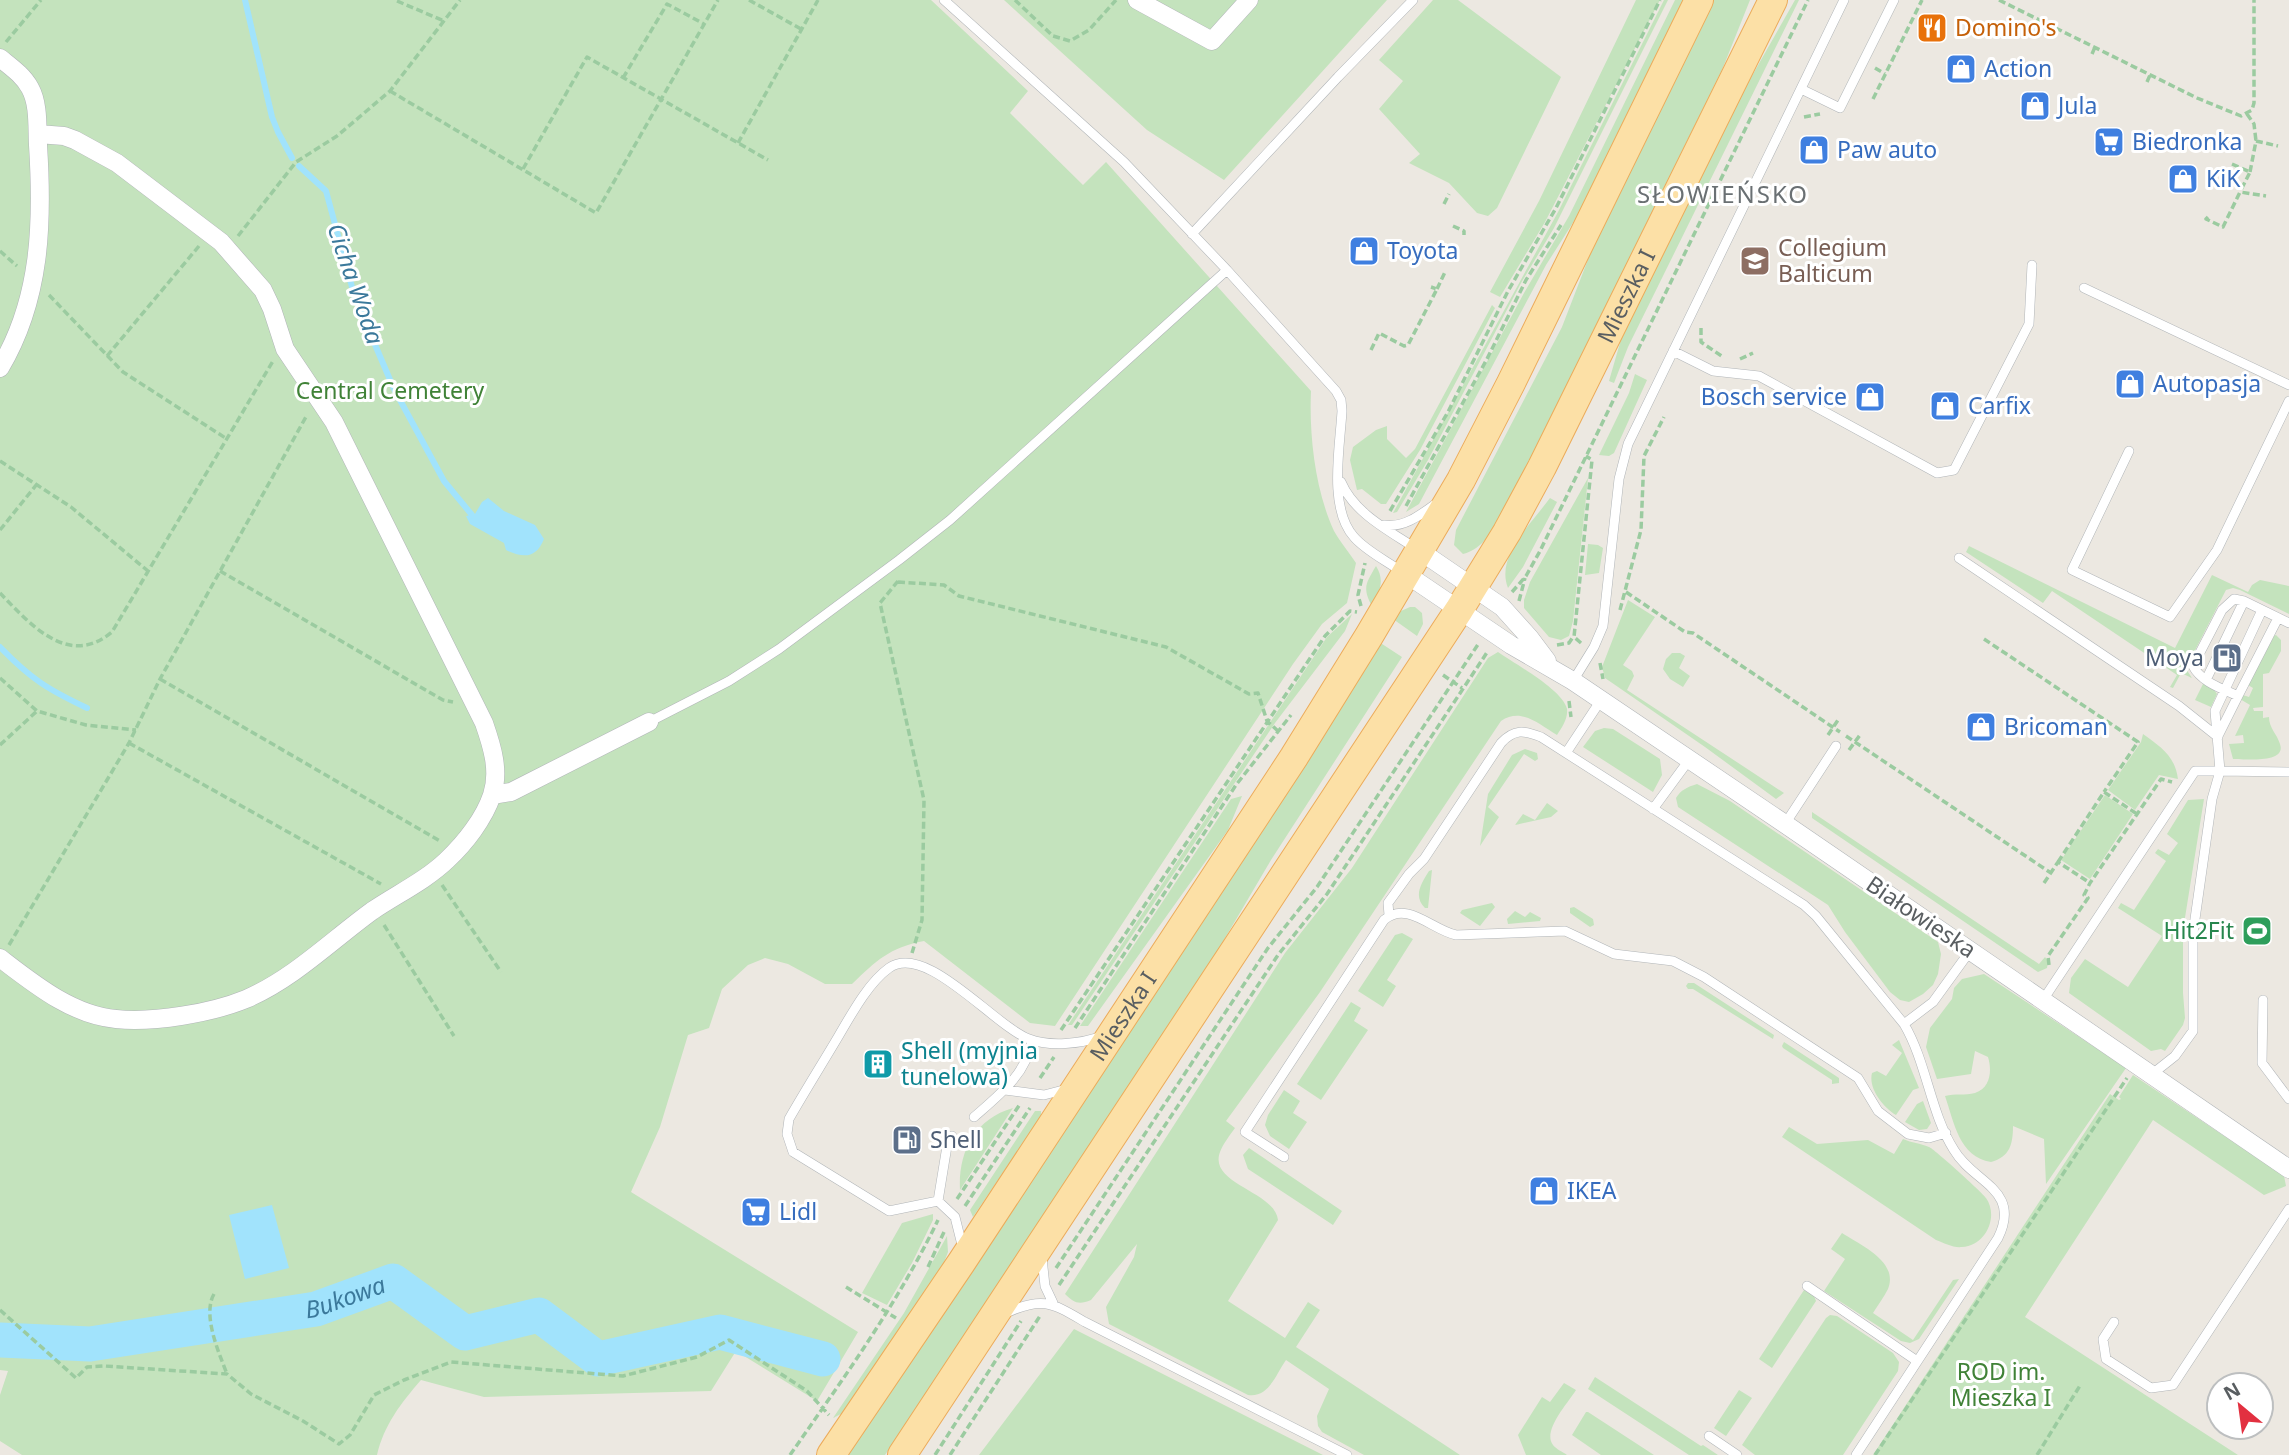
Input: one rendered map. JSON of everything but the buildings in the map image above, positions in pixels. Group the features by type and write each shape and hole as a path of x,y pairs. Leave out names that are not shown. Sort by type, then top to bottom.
{"main road":[{"name":"Mieszka I","path":"831,1455 961,1263 1300,747 1413,563 1461,480 1511,383 1699,0"},
{"name":"Mieszka I","path":"902,1455 1467,598 1507,532 1542,467 1773,0"}],"street":[{"path":"1137,0 1212,41 1249,0"},
{"path":"0,58 20,74 31,89 36,107 40,226 34,280 23,319 0,368"},
{"path":"0,958 44,990 82,1010 117,1020 163,1017 216,1008 256,995 374,910 433,872 456,851 471,832 492,795 496,776 493,751 484,723 334,422 285,349 267,299 228,249 108,157 64,136 38,134"},
{"path":"1413,563 1467,598"},
{"path":"1413,563 1467,598"},
{"name":"Białowieska","path":"1467,598 1511,645 1551,666"},
{"name":"Białowieska","path":"1467,598 1510,616 1570,689 1603,692 1689,760 2289,1170"},
{"path":"492,795 501,795 523,787 649,722"}],"lane":[{"path":"944,0 1124,162 1227,270 1336,391 1341,400 1341,507 1350,532 1356,540 1413,563"},
{"path":"1192,234 1413,0"},
{"path":"1570,689 1594,647 1604,617 1622,462 1637,424 1844,0"},
{"path":"1801,89 1840,108 1894,0"},
{"path":"1673,351 1713,371 1759,376 1937,472 1954,470 2029,324 2032,265"},
{"path":"649,722 729,681 759,662 899,560 950,520 1227,270"},
{"path":"2084,288 2289,385"},
{"path":"2129,451 2072,570 2171,617 2217,550 2289,401"},
{"path":"1339,472 1344,489 1355,505 1385,520 1413,563"},
{"name":"Mieszka I","path":"1385,520 1395,526 1418,517 1461,480"},
{"path":"1959,558 2179,706 2218,737"},
{"path":"2238,696 2206,680 2193,666 2221,610 2234,599 2244,601 2289,623"},
{"path":"2206,680 2244,601"},
{"path":"2151,1075 2175,1056 2193,1031 2193,933 2210,811 2220,771 2215,711 2262,610"},
{"path":"2218,737 2278,618"},
{"path":"1566,753 1603,692"},
{"path":"1389,915 1388,903 1409,874 1424,859 1501,743 1509,734 1525,731 1555,746 1812,912 1904,1024 1913,1041 1945,1133 1958,1156 2001,1198 2005,1215 1998,1238 1856,1455"},
{"path":"1785,824 1836,746"},
{"path":"1653,809 1689,760"},
{"path":"2043,1000 2195,771 2289,772"},
{"path":"1284,1157 1245,1132 1384,919 1402,912 1442,932 1456,935 1565,931 1614,954 1674,961 1704,977 1857,1078 1878,1111 1908,1134 1929,1138 1945,1133"},
{"path":"1904,1024 1933,1002 1970,951"},
{"path":"938,1201 889,1211 793,1152 787,1134 789,1119 859,1003 887,969 898,963 910,962 937,973 1016,1033 1032,1040 1064,1043 1093,1039 1118,1025"},
{"path":"2263,1000 2262,1063 2289,1099"},
{"path":"974,1116 1005,1090 1025,1062 1032,1040"},
{"path":"1005,1090 1044,1095 1058,1093 1081,1081"},
{"path":"938,1201 948,1140 952,1136"},
{"path":"938,1201 955,1217 963,1248 961,1263"},
{"path":"2114,1322 2103,1339 2106,1359 2151,1388 2173,1385 2289,1209"},
{"path":"1044,1242 1041,1264 1050,1301 1085,1322 1347,1455"},
{"path":"1807,1286 1917,1361"},
{"path":"993,1320 1012,1310 1050,1301"},
{"path":"1709,1436 1737,1455"}],"path":[{"path":"0,49 41,0"},
{"path":"228,249 296,162 337,136 390,92 460,0"},
{"path":"390,92 596,213 718,0"},
{"path":"749,0 801,29"},
{"path":"737,143 818,0"},
{"path":"1015,0 1054,36 1070,41 1088,30 1116,0"},
{"path":"1385,520 1448,412 1508,291 1556,208 1660,0"},
{"path":"1516,607 1526,576 1808,0"},
{"path":"1873,99 1908,23 1922,0"},
{"path":"1999,0 2235,116 2247,114 2254,103 2254,0"},
{"path":"397,1 444,21"},
{"path":"623,78 667,4 704,24"},
{"path":"2092,54 2095,47"},
{"path":"523,169 587,57 768,160"},
{"path":"1873,67 1885,74"},
{"path":"2147,82 2150,75"},
{"path":"2208,217 2206,219 2223,227 2250,172 2256,141 2254,124 2247,114"},
{"path":"1800,121 1805,116 1825,115"},
{"path":"2256,141 2278,146"},
{"path":"2232,164 2250,172"},
{"path":"2240,192 2266,196"},
{"path":"1444,204 1449,194"},
{"path":"1403,511 1488,359 1526,280 1567,214"},
{"path":"1453,226 1464,231 1464,235"},
{"path":"107,356 209,233"},
{"path":"0,251 34,280 123,372 227,439"},
{"path":"1371,350 1380,333 1404,346 1408,345 1434,288 1445,272"},
{"path":"1703,319 1701,342 1709,350 1729,360 1741,359 1753,353"},
{"path":"0,593 43,635 60,643 86,645 112,632 274,360 285,349"},
{"path":"0,958 129,743 160,679 318,396"},
{"path":"1618,616 1641,530 1644,456 1664,417"},
{"path":"1586,456 1592,460 1574,637 1584,645 1606,653 1600,663 1603,692"},
{"path":"0,461 71,507 148,571"},
{"path":"0,530 37,484"},
{"path":"899,560 898,582 880,603 924,800 922,920 910,962"},
{"path":"1357,622 1362,613 1358,595 1365,569"},
{"path":"220,571 443,700 463,702 472,699"},
{"path":"1509,596 1526,576"},
{"path":"898,582 944,585 960,596 1166,647 1249,694 1258,693 1267,721 1278,731"},
{"path":"1626,592 1685,632 1693,633 2051,873"},
{"path":"1053,1043 1325,636 1350,611 1362,613"},
{"path":"1045,1286 1268,948 1317,887 1482,638"},
{"path":"1984,639 2138,742 2044,883"},
{"path":"950,1455 1278,954 1327,894 1492,645"},
{"path":"0,678 37,711 86,725 136,730"},
{"path":"160,679 456,851"},
{"path":"1454,682 1462,688"},
{"path":"1555,746 1571,721 1570,689"},
{"path":"1040,1078 1236,785 1295,709"},
{"path":"0,745 37,711"},
{"path":"1825,738 1838,720"},
{"path":"129,743 400,894"},
{"path":"2046,971 2048,956 2088,898 2084,895 2090,883 2161,779 2175,782 2184,788"},
{"path":"2104,792 2137,814"},
{"path":"2058,862 2090,883"},
{"path":"433,872 501,972"},
{"path":"374,910 454,1036"},
{"path":"1875,1455 1942,1353 1949,1348 2114,1097"},
{"path":"961,1196 1019,1108"},
{"path":"965,1206 1030,1108"},
{"path":"790,1455 917,1263 940,1216"},
{"path":"846,1287 896,1318"},
{"path":"214,1294 210,1300 211,1325 227,1374 251,1394 303,1421 339,1444 350,1436 374,1395 451,1362 623,1376 697,1357 729,1340 807,1391 830,1416"},
{"path":"935,1455 1033,1304"},
{"path":"0,1310 76,1378 87,1367 104,1366 227,1374"},
{"path":"2037,1455 2081,1384"}],"green space":[{"name":"Central Cemetery","path":"0,0 931,0 1028,91 1010,113 1083,185 1106,162 1311,391 1312,444 1322,498 1334,531 1356,563 1347,603 1322,624 1293,664 1055,1026 1030,1023 924,941 902,947 884,956 852,984 825,984 788,964 765,958 748,965 722,989 709,1028 688,1035 660,1127 631,1192 858,1332 817,1401 736,1351 711,1391 484,1397 421,1380 394,1415 377,1455 22,1455 0,1441 0,1395 8,1371 0,1370"},
{"path":"1004,0 1387,0 1224,180 1147,130"},
{"path":"1433,0 1458,0 1561,77 1497,208 1488,216 1477,213 1449,183 1409,163 1420,154 1379,109 1403,81 1379,60"},
{"path":"1636,0 1660,0 1545,222 1500,297 1490,292 1539,201"},
{"path":"1664,0 1668,0 1554,228 1521,283 1428,460 1397,512 1393,513 1558,212"},
{"path":"1675,0 1685,0 1576,218 1546,265 1419,504 1406,512 1524,293 1569,216"},
{"path":"1712,0 1750,0 1722,70 1503,513 1482,543 1463,554 1454,545 1456,530 1562,327 1594,244"},
{"path":"1795,0 1799,0 1628,347 1614,383 1609,381 1622,336 1740,97"},
{"path":"1492,305 1495,308 1420,450 1386,504 1381,504 1362,489 1357,490 1350,460 1353,447 1376,430 1387,426 1387,439 1406,458 1415,449"},
{"path":"1635,374 1647,380 1614,453 1609,456 1599,455 1629,393"},
{"path":"1588,478 1573,621 1569,636 1561,640 1549,637 1524,608 1524,600 1530,582"},
{"path":"1550,498 1557,502 1523,567 1508,588 1505,576 1511,552"},
{"path":"1588,544 1603,548 1599,573 1585,575"},
{"path":"1969,546 2175,648 2212,575 2248,592 2252,585 2260,580 2289,586 2289,614 2240,590 2226,590 2188,664 2188,672 2192,678 2181,673 2173,688 2170,687 2177,675 2052,591 2043,603 1966,552"},
{"path":"1376,566 1380,586 1372,606 1367,595 1367,586"},
{"path":"1628,600 1655,617 1623,665 1632,671 1634,676 1627,690 1784,793 1776,799 1605,678 1602,667"},
{"path":"1410,607 1415,607 1422,613 1423,624 1417,636 1393,619"},
{"path":"1352,614 1345,631 1275,723 1072,1025 1068,1025 1327,637"},
{"path":"2276,635 2281,640 2281,651 2269,673 2263,674 2263,707 2253,708 2254,711 2263,711 2263,718 2269,717 2280,750 2271,758 2233,759 2229,744 2244,743 2243,735 2235,736 2250,705 2240,699 2243,695 2249,697 2253,688 2248,685"},
{"path":"1379,642 1402,657 1271,860 1165,1033 885,1455 847,1455"},
{"path":"1498,652 1557,694 1567,709 1563,726 1557,735 1523,716 1508,717 1501,721 1320,992 1226,1121 1235,1128 1220,1152 1219,1163 1224,1172 1266,1202 1274,1210 1278,1220 1228,1301 1285,1338 1308,1302 1320,1310 1296,1347 1460,1455 1364,1455 1322,1432 1317,1416 1329,1389 1286,1360 1267,1389 1255,1395 1248,1395 1109,1324 1106,1307 1134,1257 1137,1244 1091,1300 1077,1302 1065,1294 1285,953 1352,868 1488,658"},
{"path":"1672,653 1685,656 1679,668 1690,676 1683,687 1670,679 1663,669 1666,659"},
{"path":"2203,684 2212,687 2217,694 2211,707 2195,700"},
{"path":"1613,729 1660,759 1662,775 1653,792 1583,747 1595,731"},
{"path":"2143,734 2170,758 2178,779 2159,775 2135,810 2108,790 2141,742"},
{"path":"1525,749 1537,753 1538,759 1535,761 1524,754 1488,807 1499,817 1480,846 1488,794 1512,755"},
{"path":"1697,784 1730,801 1938,942 1941,954 1933,985 1909,1002 1900,1000 1890,992 1828,905 1678,807 1678,795"},
{"path":"2105,795 2133,814 2090,879 2061,860"},
{"path":"1242,796 1228,830 1088,1026 1080,1026 1231,799"},
{"path":"2204,799 2183,930 2185,1018 2165,1051 2151,1051 2069,993 2071,978 2085,959 2128,987 2162,936 2118,908 2121,903 2134,910 2166,861 2155,853 2158,849 2169,855 2178,843 2167,834 2188,800"},
{"path":"1547,803 1558,811 1551,817 1515,825 1523,814 1535,820"},
{"path":"1812,812 2039,964 2045,957 2048,961 2047,968 2038,972 1812,818"},
{"path":"1432,870 1428,908 1425,908 1419,894 1423,881"},
{"path":"1492,903 1495,907 1480,926 1460,913 1462,910"},
{"path":"1574,907 1593,919 1594,925 1590,927 1570,913 1570,908"},
{"path":"1515,911 1525,917 1530,912 1541,918 1540,921 1508,924 1507,919"},
{"path":"1402,933 1413,939 1387,980 1396,986 1383,1007 1358,991 1395,935"},
{"path":"1984,974 2126,1068 2046,1184 2044,1139 2013,1126 2009,1149 2002,1157 1991,1162 1972,1153 1959,1137 1945,1096 1980,1091 1987,1083 1990,1073 1988,1057 1975,1051 1971,1074 1937,1079 1926,1047 1930,1028 1952,999 1954,988 1962,979"},
{"path":"1688,983 1694,983 1774,1035 1773,1039 1693,989 1688,989"},
{"path":"1351,1002 1361,1008 1354,1021 1368,1030 1321,1100 1297,1084"},
{"path":"1899,1040 1919,1088 1913,1090 1896,1115 1878,1097 1871,1079 1872,1073 1877,1071 1886,1076 1902,1053 1892,1045"},
{"path":"1784,1042 1839,1078 1839,1083 1832,1084 1832,1080 1783,1048"},
{"name":"ROD im. Mieszka I","path":"2133,1075 2284,1176 2286,1186 2264,1195 2153,1120 2025,1317 2205,1434 2205,1441 2216,1441 2238,1455 1873,1455 2110,1094 2119,1100"},
{"path":"1284,1090 1300,1101 1293,1113 1307,1122 1289,1149 1270,1136 1265,1125 1268,1115"},
{"path":"1923,1101 1931,1123 1927,1129 1919,1130 1905,1122 1917,1104"},
{"path":"1013,1108 960,1190 962,1163 971,1139 988,1120"},
{"path":"1035,1111 1041,1111 1041,1116 973,1217 970,1210"},
{"path":"1789,1127 1817,1144 1868,1140 1894,1154 1903,1139 1929,1147 1986,1198 1991,1213 1988,1229 1978,1241 1962,1247 1936,1240 1782,1137"},
{"path":"1249,1148 1342,1211 1333,1225 1248,1169 1243,1155"},
{"path":"933,1214 933,1220 912,1263 887,1305 862,1293 902,1223"},
{"path":"1842,1233 1876,1255 1888,1270 1888,1289 1873,1313 1913,1340 1953,1280 1959,1279 1919,1339 1910,1343 1901,1341 1824,1291 1845,1259 1831,1249"},
{"path":"947,1236 948,1252 943,1265 843,1413 833,1418 904,1313"},
{"path":"1804,1290 1814,1296 1816,1301 1772,1368 1759,1359"},
{"path":"1830,1315 1837,1316 1893,1353 1899,1362 1898,1371 1843,1455 1755,1455 1742,1445"},
{"path":"1074,1329 1323,1455 979,1455"},
{"path":"1595,1377 1718,1455 1689,1455 1588,1389"},
{"path":"1564,1383 1576,1390 1553,1425 1551,1439 1554,1446 1567,1455 1526,1455 1518,1435 1542,1397 1550,1402"},
{"path":"1739,1390 1752,1398 1726,1436 1714,1428"},
{"path":"1586,1412 1654,1455 1601,1455 1572,1435"}],"water":[{"path":"488,498 504,511 535,525 544,539 541,546 528,555 512,553 506,550 504,543 470,524 466,516 475,514 482,502"},
{"path":"272,1205 289,1268 245,1279 229,1215"}],"waterway":[{"name":"Cicha Woda","path":"245,0 272,117 292,158"},
{"name":"Cicha Woda","path":"299,166 326,191 355,298 394,389 444,481 472,515"},
{"path":"0,647 40,682 87,708"},
{"name":"Bukowa","path":"0,1340 90,1344 316,1309 393,1281 465,1333 539,1315 598,1359 720,1332 823,1359"}],"place":[{"name":"Domino's","path":"1932,28"},
{"name":"Action","path":"1961,69"},
{"name":"Jula","path":"2035,106"},
{"name":"Biedronka","path":"2109,142"},
{"name":"Paw auto","path":"1814,150"},
{"name":"KiK","path":"2183,179"},
{"name":"Toyota","path":"1364,251"},
{"name":"Collegium Balticum","path":"1755,261"},
{"name":"Autopasja","path":"2130,384"},
{"name":"Bosch service","path":"1870,397"},
{"name":"Carfix","path":"1945,406"},
{"name":"Moya","path":"2227,658"},
{"name":"Bricoman","path":"1981,727"},
{"name":"Hit2Fit","path":"2257,931"},
{"name":"Shell (myjnia tunelowa)","path":"878,1064"},
{"name":"Shell","path":"907,1140"},
{"name":"IKEA","path":"1544,1191"},
{"name":"Lidl","path":"756,1212"}],"district":[{"name":"SŁOWIEŃSKO","path":"1723,195"}]}
